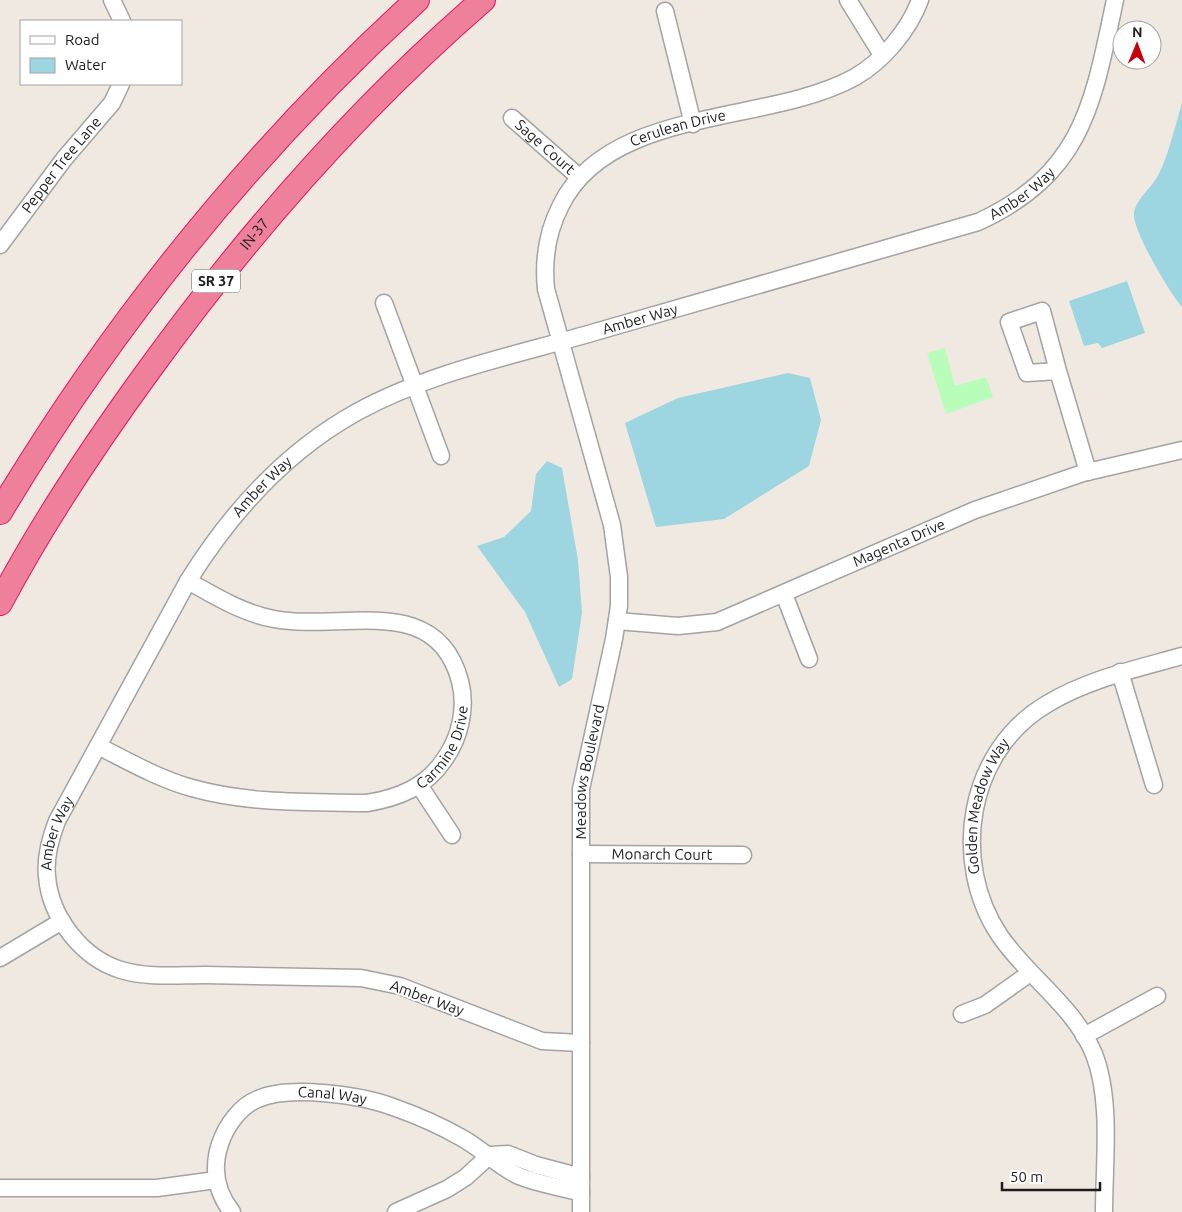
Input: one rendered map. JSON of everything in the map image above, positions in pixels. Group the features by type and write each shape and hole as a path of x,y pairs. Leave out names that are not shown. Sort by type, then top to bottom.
{"highway":[{"name":"SR 37","path":"0,512 100,359 156,284 215,211 299,116 417,0"},
{"name":"IN-37","path":"0,603 62,497 108,426 188,316 232,261 277,207 356,121 484,0"}],"street":[{"path":"112,0 122,20"},
{"path":"848,0 882,55"},
{"name":"Cerulean Drive","path":"561,342 546,289 547,243 566,193 579,177 612,150 646,137 810,94 839,84 866,70 905,29 920,0"},
{"name":"Amber Way","path":"581,1043 542,1041 400,986 380,981 361,978 147,974 128,971 96,958 70,934 62,921 49,889 47,876 48,847 57,821 188,581 226,524 278,469 320,436 357,412 443,376 978,222 996,214 1014,202 1050,172 1084,122 1099,77 1115,0"},
{"path":"665,11 693,124"},
{"name":"Pepper Tree Lane","path":"0,245 64,159 112,103 121,85"},
{"name":"Sage Court","path":"512,118 579,177"},
{"path":"384,303 441,456"},
{"name":"Meadows Boulevard","path":"561,342 617,548 619,577 617,622 581,789 581,1212"},
{"path":"1058,371 1088,472"},
{"name":"Magenta Drive","path":"617,622 678,626 717,622 975,510 1088,472 1182,450"},
{"name":"Carmine Drive","path":"98,746 154,774 191,788 247,798 367,803 402,795 420,785 439,768 449,753 458,734 462,716 462,692 451,656 434,636 410,624 275,619 229,604 188,581"},
{"path":"784,594 809,659"},
{"name":"Golden Meadow Way","path":"1104,1212 1104,1093 1098,1066 1084,1036 1067,1011 1030,973 1000,935 985,909 976,886 972,867 971,828 981,783 1004,743 1024,721 1046,704 1075,690 1120,672 1182,656"},
{"path":"1120,672 1154,785"},
{"path":"420,785 452,835"},
{"name":"Monarch Court","path":"581,854 743,854"},
{"path":"0,958 62,921"},
{"path":"962,1014 985,1005 1030,973"},
{"path":"1084,1036 1157,996"},
{"name":"Canal Way","path":"232,1212 222,1197 216,1180 220,1144 236,1116 258,1099 284,1093 332,1095 392,1106 461,1137 490,1155 504,1168 520,1176 581,1185"},
{"path":"396,1212 447,1189 466,1177 490,1155"},
{"path":"0,1188 157,1188 216,1180"}],"green space":[{"path":"945,348 955,386 986,377 993,397 946,414 927,353"}],"water":[{"path":"1182,103 1182,307 1169,289 1146,248 1134,215 1136,205 1156,179 1164,163"},
{"path":"1127,281 1145,333 1102,348 1098,343 1084,346 1069,301"},
{"path":"788,373 810,378 821,420 809,466 724,519 656,527 625,423 678,398"},
{"path":"547,461 562,468 578,560 582,613 572,679 559,687 525,612 477,546 504,537 531,511 536,474"}]}
